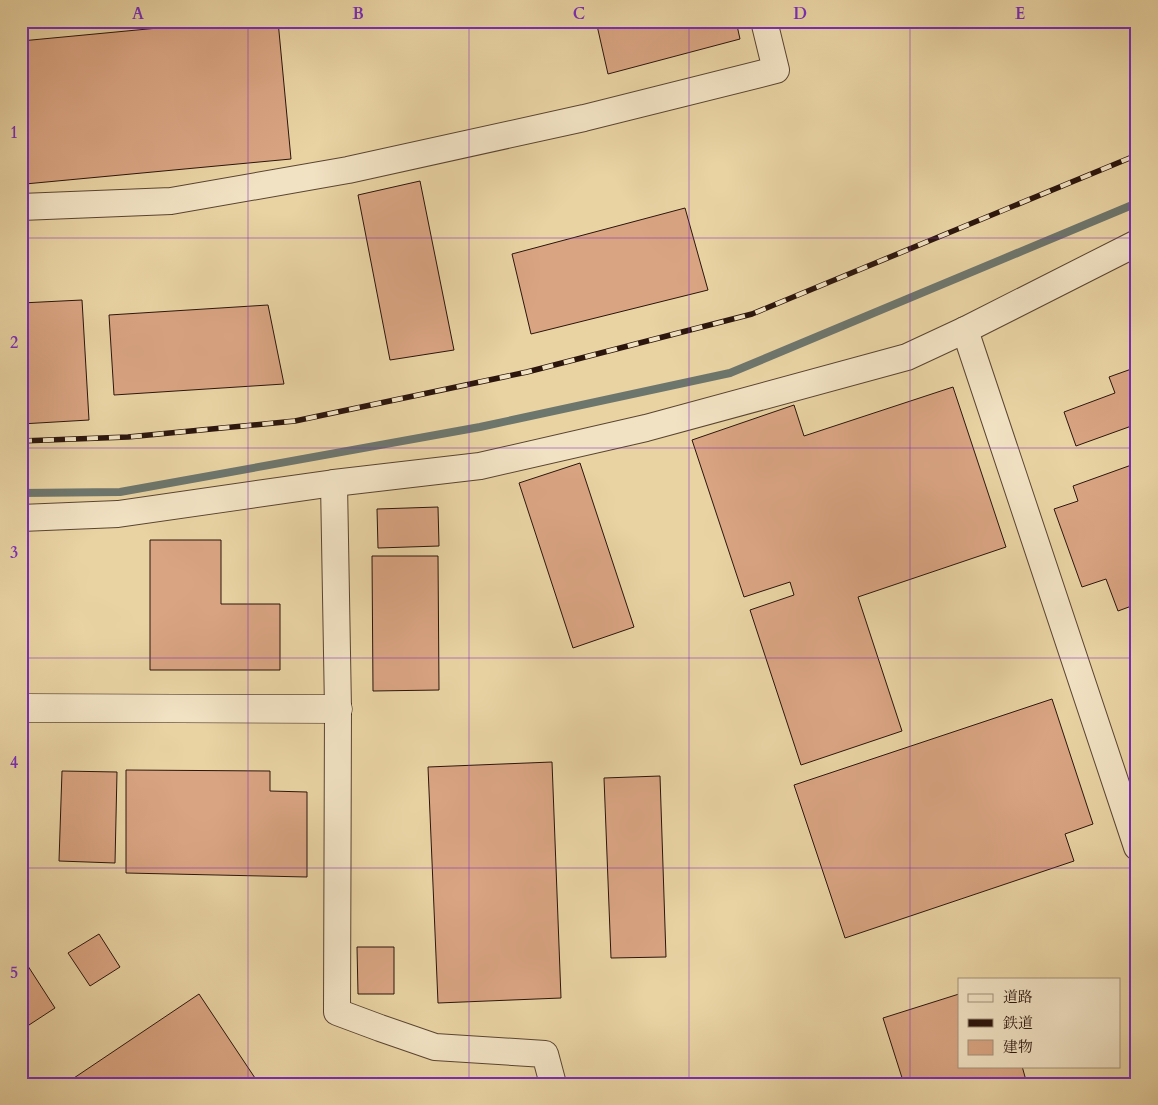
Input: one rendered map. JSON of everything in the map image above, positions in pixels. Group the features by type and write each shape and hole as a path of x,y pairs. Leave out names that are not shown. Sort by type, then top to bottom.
{"street":[{"path":"21,207 170,201 348,170 584,118 776,70 764,21"},
{"path":"21,518 118,514 480,466 646,428 907,357 965,330 1137,243"},
{"path":"965,330 1137,847"},
{"path":"334,484 338,709 337,1012 435,1047 545,1054 553,1084"},
{"path":"21,708 338,709"}],"building":[{"path":"232,21 278,21 291,159 25,184 21,146 21,41"},
{"path":"596,21 736,21 740,39 608,74"},
{"path":"420,181 454,350 390,360 358,195"},
{"path":"685,208 708,290 531,334 512,254"},
{"path":"82,300 89,420 21,424 21,303"},
{"path":"268,305 284,384 114,395 109,315"},
{"path":"1137,367 1137,424 1076,446 1064,412 1115,393 1109,377"},
{"path":"953,387 1006,547 858,597 902,731 801,765 750,610 794,595 790,582 744,597 692,440 794,405 804,436"},
{"path":"580,463 634,627 573,648 519,483"},
{"path":"1137,463 1137,604 1118,611 1106,579 1082,587 1054,509 1078,501 1073,486"},
{"path":"438,507 439,546 378,548 377,509"},
{"path":"150,540 221,540 221,604 280,604 280,670 150,670"},
{"path":"372,556 438,556 439,690 373,691"},
{"path":"1052,699 1093,824 1065,834 1074,861 845,938 794,785"},
{"path":"552,762 561,998 438,1003 428,767"},
{"path":"126,770 270,771 270,791 307,792 307,877 126,873"},
{"path":"62,771 117,772 115,863 59,861"},
{"path":"660,776 666,957 611,958 604,778"},
{"path":"99,934 120,967 90,986 68,953"},
{"path":"357,947 394,947 394,994 358,994"},
{"path":"26,963 55,1008 29,1025 21,1014 21,966"},
{"path":"199,994 259,1084 65,1084"},
{"path":"958,994 958,1068 1023,1068 1027,1084 904,1084 883,1018"}],"waterway":[{"path":"21,493 120,492 480,427 730,373 1137,203"}],"railway":[{"path":"21,441 128,437 295,421 527,372 752,314 1137,155"}]}
